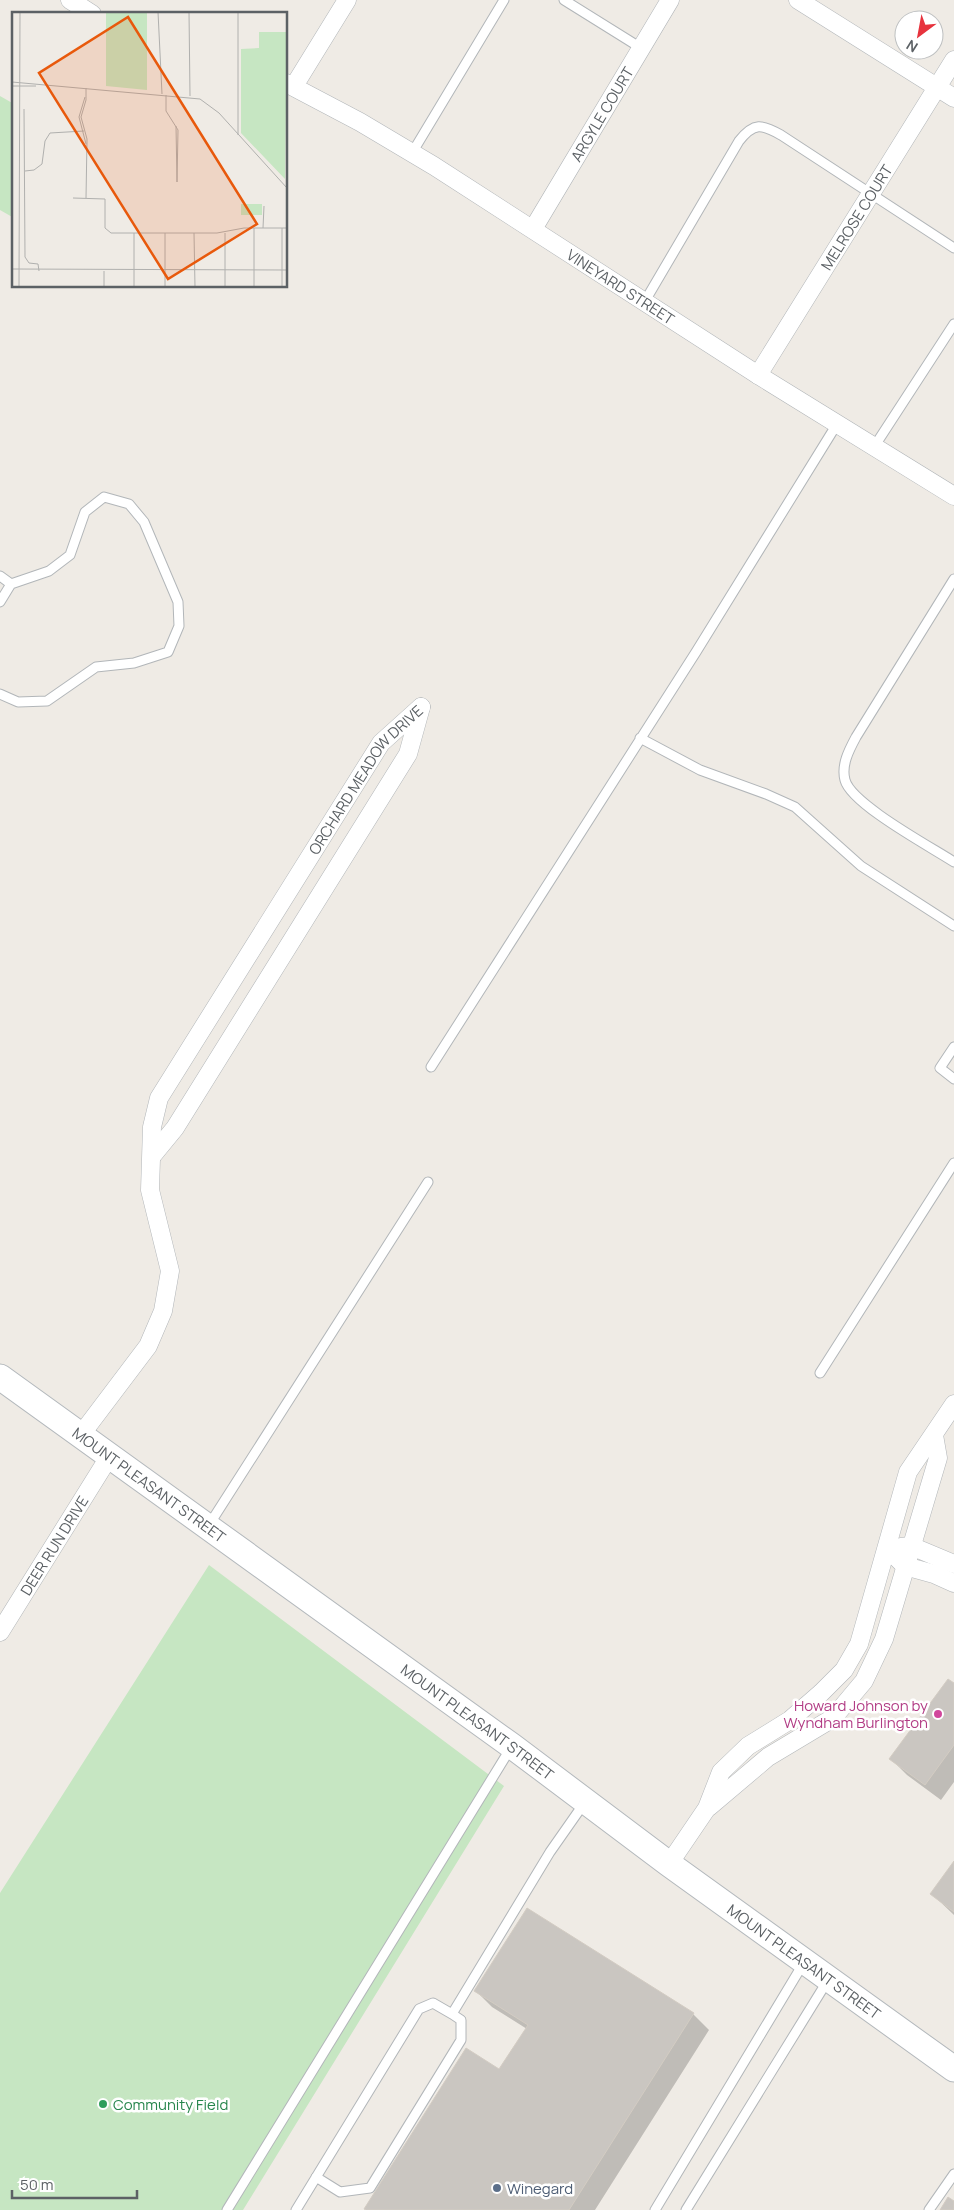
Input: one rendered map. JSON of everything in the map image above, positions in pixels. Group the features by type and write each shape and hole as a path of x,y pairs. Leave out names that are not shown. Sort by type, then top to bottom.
{"main road":[{"name":"MOUNT PLEASANT STREET","path":"0,1378 512,1746 669,1864 954,2069"}],"street":[{"path":"70,0 89,12"},
{"path":"290,85 347,0"},
{"name":"ARGYLE COURT","path":"533,229 670,0"},
{"path":"798,0 954,98"},
{"name":"MELROSE COURT","path":"758,375 954,60"},
{"name":"VINEYARD STREET","path":"290,85 412,153 758,375 954,496"},
{"name":"ORCHARD MEADOW DRIVE","path":"80,1436 148,1346 163,1311 170,1271 150,1190 152,1127 159,1098 381,743 421,707 408,754 175,1128 152,1156"},
{"path":"669,1864 707,1808 722,1772 748,1746 790,1720 844,1670 859,1644 908,1472 954,1404"},
{"path":"707,1808 768,1757 833,1718 864,1681 884,1639 938,1458 934,1435"},
{"name":"DEER RUN DRIVE","path":"0,1632 109,1457"},
{"path":"886,1547 911,1546 954,1564"},
{"path":"886,1547 905,1566 934,1574 954,1583"}],"lane":[{"path":"412,153 504,0"},
{"path":"564,0 641,48"},
{"path":"644,301 739,141 753,127 761,126 770,129 954,248"},
{"path":"874,447 954,324"},
{"path":"431,1067 837,424"},
{"path":"0,602 11,584 50,571 70,555 85,512 104,497 129,504 144,522 178,602 179,626 168,652 134,663 96,667 46,701 18,702 0,694"},
{"path":"0,576 11,584"},
{"path":"954,579 856,737 848,754 844,772 845,781 856,798 954,862"},
{"path":"640,738 700,770 795,807 860,866 954,926"},
{"path":"954,1047 940,1068 954,1079"},
{"path":"820,1372 954,1163"},
{"path":"208,1527 428,1182"},
{"path":"227,2210 512,1746"},
{"path":"452,2014 550,1852 586,1801"},
{"path":"655,2210 805,1961"},
{"path":"686,2210 829,1979"},
{"path":"296,2210 316,2177 419,2009 433,2003 461,2020 461,2040 370,2188 340,2192 316,2177"},
{"path":"929,2210 954,2174"}],"green space":[{"path":"0,96 12,103 12,217 0,210"},
{"name":"Community Field","path":"209,1565 504,1786 243,2210 0,2210 0,1893"}],"building":[{"name":"Howard Johnson by Wyndham Burlington","path":"948,1679 954,1683 954,1745 925,1785 889,1759"},
{"path":"954,1861 954,1912 930,1894"},
{"path":"527,1908 694,2013 569,2210 364,2209 466,2048 499,2069 528,2025 474,1991"},
{"path":"948,2197 954,2201 954,2210 940,2210"}],"place":[{"name":"Howard Johnson by Wyndham Burlington","path":"938,1714"},
{"name":"Community Field","path":"103,2104"},
{"name":"Winegard","path":"497,2188"}]}
